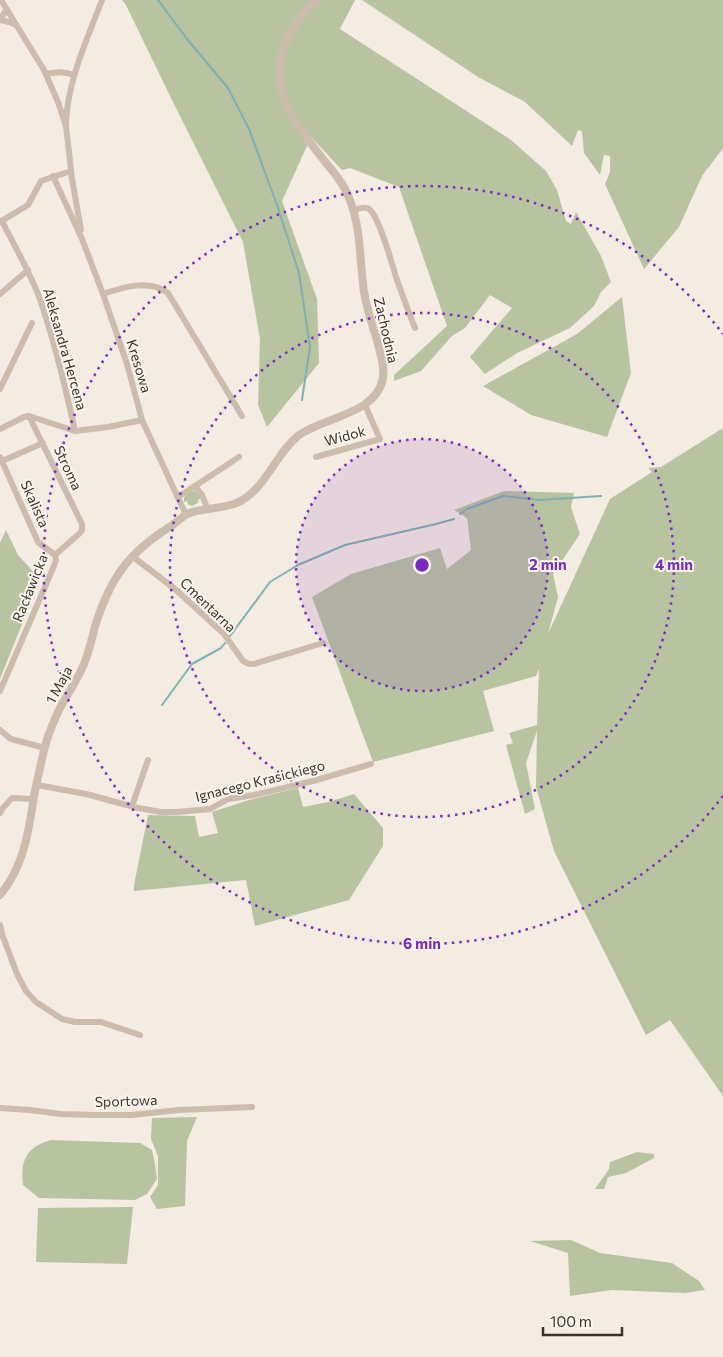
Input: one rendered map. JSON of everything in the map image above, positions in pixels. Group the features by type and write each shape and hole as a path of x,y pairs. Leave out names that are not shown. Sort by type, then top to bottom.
{"street":[{"path":"0,0 45,72 54,90 66,126"},
{"path":"82,239 71,171 66,126 67,111 71,84 86,39 102,0"},
{"name":"Zachodnia","path":"186,515 231,505 242,500 266,476 291,442 299,435 315,426 365,405 374,397 383,380 383,363 364,292 358,227 354,210 345,188 305,136 288,110 281,88 281,64 290,33 301,16 317,1"},
{"path":"6,10 0,20 17,26"},
{"path":"45,72 66,72 74,75"},
{"path":"1,222 28,205 41,181 71,171"},
{"path":"53,176 82,239"},
{"name":"Zachodnia","path":"354,210 366,208 373,215 384,240 415,328"},
{"name":"Aleksandra Hercena","path":"1,222 28,270 37,293 65,385 75,431"},
{"name":"Kresowa","path":"82,239 127,364 142,420 186,515"},
{"path":"0,294 28,270"},
{"path":"103,294 126,286 146,285 161,288 168,292 242,416"},
{"path":"0,389 32,324"},
{"name":"Widok","path":"316,457 380,439 365,405"},
{"path":"0,429 30,416 75,431 142,420"},
{"name":"Stroma","path":"30,416 82,524 82,530"},
{"path":"1,459 43,443"},
{"path":"178,497 239,457"},
{"name":"Skalista","path":"1,459 38,542 55,555"},
{"path":"195,486 202,495 208,510"},
{"name":"1 Maja","path":"0,895 4,885 21,859 49,733 85,662 96,623 109,590 132,556 146,543 186,515"},
{"name":"Racławicka","path":"0,690 54,566 55,555 82,530"},
{"name":"Cmentarna","path":"132,556 175,589 224,634 243,661 249,664 323,643"},
{"path":"0,730 11,739 45,748"},
{"path":"132,806 148,760"},
{"name":"Ignacego Krasickiego","path":"37,785 161,812 176,812 210,809 228,799 254,795 312,781 371,764"},
{"path":"0,813 12,798 33,799"},
{"path":"0,925 1,934 22,986 29,996 44,1008 69,1021 101,1022 140,1035"},
{"name":"Sportowa","path":"0,1108 61,1114 113,1116 179,1110 252,1107"}],"green space":[{"path":"122,0 355,0 340,29 511,140 546,171 557,190 566,221 571,224 576,212 601,256 611,282 601,292 594,306 570,328 517,353 485,374 470,357 512,308 490,295 465,328 452,336 421,371 394,381 394,375 447,326 399,187 350,168 342,170 311,137 282,201 317,299 319,363 267,427 258,405 260,339 243,242"},
{"path":"362,0 723,0 723,148 702,176 679,227 644,269 605,184 610,172 610,156 604,155 600,175 584,153 582,131 578,130 572,146 525,102 478,77"},
{"path":"622,297 631,373 607,437 531,415 483,386 577,334"},
{"path":"723,428 723,1096 670,1020 646,1035 554,851 536,787 537,731 526,763 535,809 525,814 506,745 513,743 509,733 537,725 539,669 536,676 483,691 494,731 373,762 312,597 351,574 440,548 447,569 471,550 467,518 454,510 504,491 574,493 571,507 580,534 553,574 558,597 548,634 610,499 652,472 648,468 661,467"},
{"path":"192,491 195,491 202,498 192,506 187,501 184,502 184,498"},
{"path":"6,530 18,555 40,579 0,679 0,543"},
{"path":"298,788 303,807 354,794 383,828 383,846 349,900 255,926 246,880 134,891 148,815 195,816 199,837 218,833 212,812 249,800"},
{"path":"197,1117 187,1141 185,1206 157,1209 150,1197 158,1185 158,1156 151,1139 152,1118"},
{"path":"51,1140 140,1143 152,1150 157,1179 147,1194 135,1200 39,1198 23,1185 24,1162 30,1151 42,1143"},
{"path":"637,1152 654,1154 654,1158 626,1173 608,1177 604,1189 595,1189 609,1169 610,1162"},
{"path":"133,1207 127,1264 36,1262 38,1208"},
{"path":"571,1240 600,1253 672,1263 699,1281 705,1290 685,1293 612,1290 570,1296 568,1253 530,1241"}],"waterway":[{"path":"158,0 187,39 228,88 249,129 277,205 299,273 310,347 302,400"},
{"path":"460,514 467,509 503,496 540,500 601,496"},
{"path":"230,636 270,582 298,565 345,545 454,519"},
{"path":"162,705 192,664 221,648 225,643"}]}
